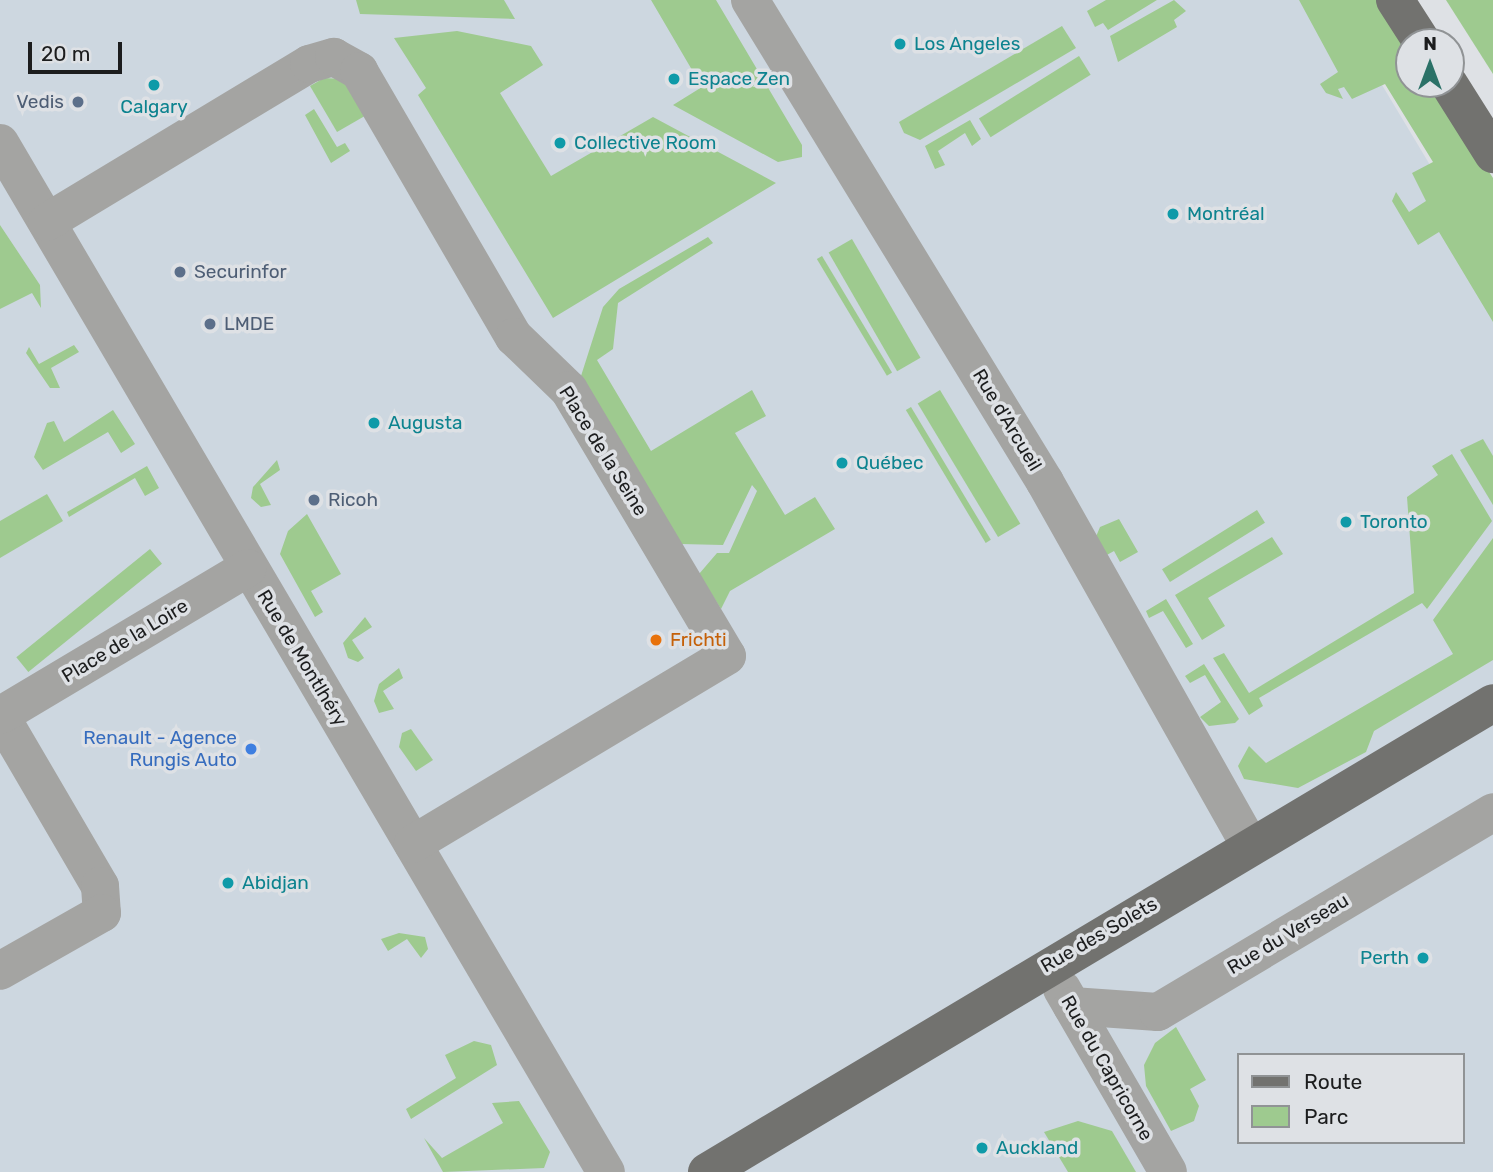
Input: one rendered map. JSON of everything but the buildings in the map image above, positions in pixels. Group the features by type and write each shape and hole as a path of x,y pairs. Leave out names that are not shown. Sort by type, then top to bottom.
{"main road":[{"path":"1395,0 1413,28"},
{"path":"1458,98 1493,154"},
{"name":"Rue des Solets","path":"707,1172 1047,964 1493,703"}],"street":[{"name":"Rue d'Arcueil","path":"750,0 1045,482 1251,847"},
{"name":"Place de la Seine","path":"47,222 309,64 334,57 359,71 514,337 569,390 727,656 413,844"},
{"name":"Rue de Montlhéry","path":"0,143 606,1172"},
{"name":"Place de la Loire","path":"0,971 102,913 100,886 1,715 248,568"},
{"name":"Rue du Verseau","path":"1072,1006 1158,1012 1493,812"},
{"name":"Rue du Capricorne","path":"1047,964 1168,1172"}],"shaded area":[{"path":"0,0 1331,0 1493,270 1493,1172 0,1172"}],"green space":[{"path":"356,0 504,0 515,19 360,14"},
{"path":"651,0 716,0 802,145 802,157 778,162 673,105 702,87"},
{"path":"1106,0 1157,0 1108,30 1103,23 1095,27 1087,11"},
{"path":"1174,0 1186,11 1174,20 1177,27 1118,62 1110,36"},
{"path":"1299,0 1377,0 1395,29 1395,98 1441,98 1493,178 1493,322 1439,232 1418,245 1392,201 1396,192 1409,212 1426,201 1412,173 1433,162 1385,84 1352,99 1344,87 1338,89 1343,99 1326,93 1320,84 1338,72"},
{"path":"1446,0 1493,0 1493,74 1465,28"},
{"path":"1062,26 1076,48 920,140 904,133 899,122"},
{"path":"457,31 531,46 543,65 500,93 551,176 653,117 776,183 553,318 418,95 426,88 394,38"},
{"path":"1079,56 1091,75 991,137 979,119"},
{"path":"324,78 342,79 370,113 337,132 310,86"},
{"path":"314,109 337,147 345,143 350,151 331,163 305,115"},
{"path":"970,120 981,139 972,146 965,133 938,151 945,165 935,169 925,146"},
{"path":"0,225 40,285 41,308 32,293 0,309"},
{"path":"708,237 713,243 618,303 613,349 597,360 651,451 752,390 766,416 735,433 785,515 815,497 835,529 730,591 721,609 699,574 717,553 729,553 757,491 752,485 723,545 681,544 581,376 603,307 619,289"},
{"path":"852,239 920,358 897,371 829,252"},
{"path":"822,256 892,373 887,376 817,259"},
{"path":"74,345 79,352 51,368 60,388 50,388 26,353 29,347 39,364"},
{"path":"940,390 1020,524 998,537 918,403"},
{"path":"911,407 991,540 986,543 906,410"},
{"path":"113,410 135,444 121,453 108,432 43,470 34,457 47,423 54,421 64,442"},
{"path":"1483,439 1493,456 1493,505 1460,450"},
{"path":"1452,454 1492,521 1427,609 1422,603 1259,698 1263,706 1249,715 1213,658 1224,653 1249,693 1414,593 1407,497 1438,475 1432,466"},
{"path":"277,460 280,470 260,484 271,505 261,507 251,498 253,487"},
{"path":"147,466 159,488 145,496 135,478 69,517 67,512"},
{"path":"47,494 63,521 0,558 0,521"},
{"path":"1257,510 1265,523 1170,582 1162,569"},
{"path":"307,514 341,574 311,591 323,612 315,617 280,554 288,531"},
{"path":"1119,519 1138,552 1120,562 1114,551 1105,556 1095,539 1100,527"},
{"path":"1272,537 1283,554 1208,598 1225,626 1202,640 1175,595"},
{"path":"1493,538 1493,660 1374,731 1366,752 1298,788 1244,779 1238,766 1249,746 1266,763 1453,654 1433,620"},
{"path":"150,549 162,564 28,672 16,657"},
{"path":"1166,599 1193,644 1186,648 1163,611 1149,618 1146,611"},
{"path":"365,617 372,627 352,640 364,658 358,662 348,658 343,643"},
{"path":"1204,664 1239,719 1235,723 1209,726 1200,717 1221,702 1205,675 1190,683 1185,676"},
{"path":"399,668 403,678 383,691 394,709 379,713 374,701 379,684"},
{"path":"411,729 433,760 416,771 399,747 402,733"},
{"path":"399,933 425,937 428,949 421,958 407,939 388,951 381,939"},
{"path":"1176,1027 1206,1080 1190,1089 1199,1106 1194,1121 1171,1131 1146,1086 1144,1065 1155,1043"},
{"path":"474,1041 491,1045 497,1065 411,1119 406,1109 456,1078 445,1055"},
{"path":"519,1101 550,1152 544,1168 443,1172 424,1138 442,1158 503,1123 492,1103"},
{"path":"1078,1121 1112,1131 1136,1172 1068,1172 1044,1132"}],"place":[{"name":"Los Angeles","path":"900,44"},
{"name":"Espace Zen","path":"674,79"},
{"name":"Calgary","path":"154,85"},
{"name":"Vedis","path":"78,102"},
{"name":"Collective Room","path":"560,143"},
{"name":"Montréal","path":"1173,214"},
{"name":"Securinfor","path":"180,272"},
{"name":"LMDE","path":"210,324"},
{"name":"Augusta","path":"374,423"},
{"name":"Québec","path":"842,463"},
{"name":"Ricoh","path":"314,500"},
{"name":"Toronto","path":"1346,522"},
{"name":"Frichti","path":"656,640"},
{"name":"Renault - Agence Rungis Auto","path":"251,749"},
{"name":"Abidjan","path":"228,883"},
{"name":"Perth","path":"1423,958"},
{"name":"Auckland","path":"982,1148"}]}
